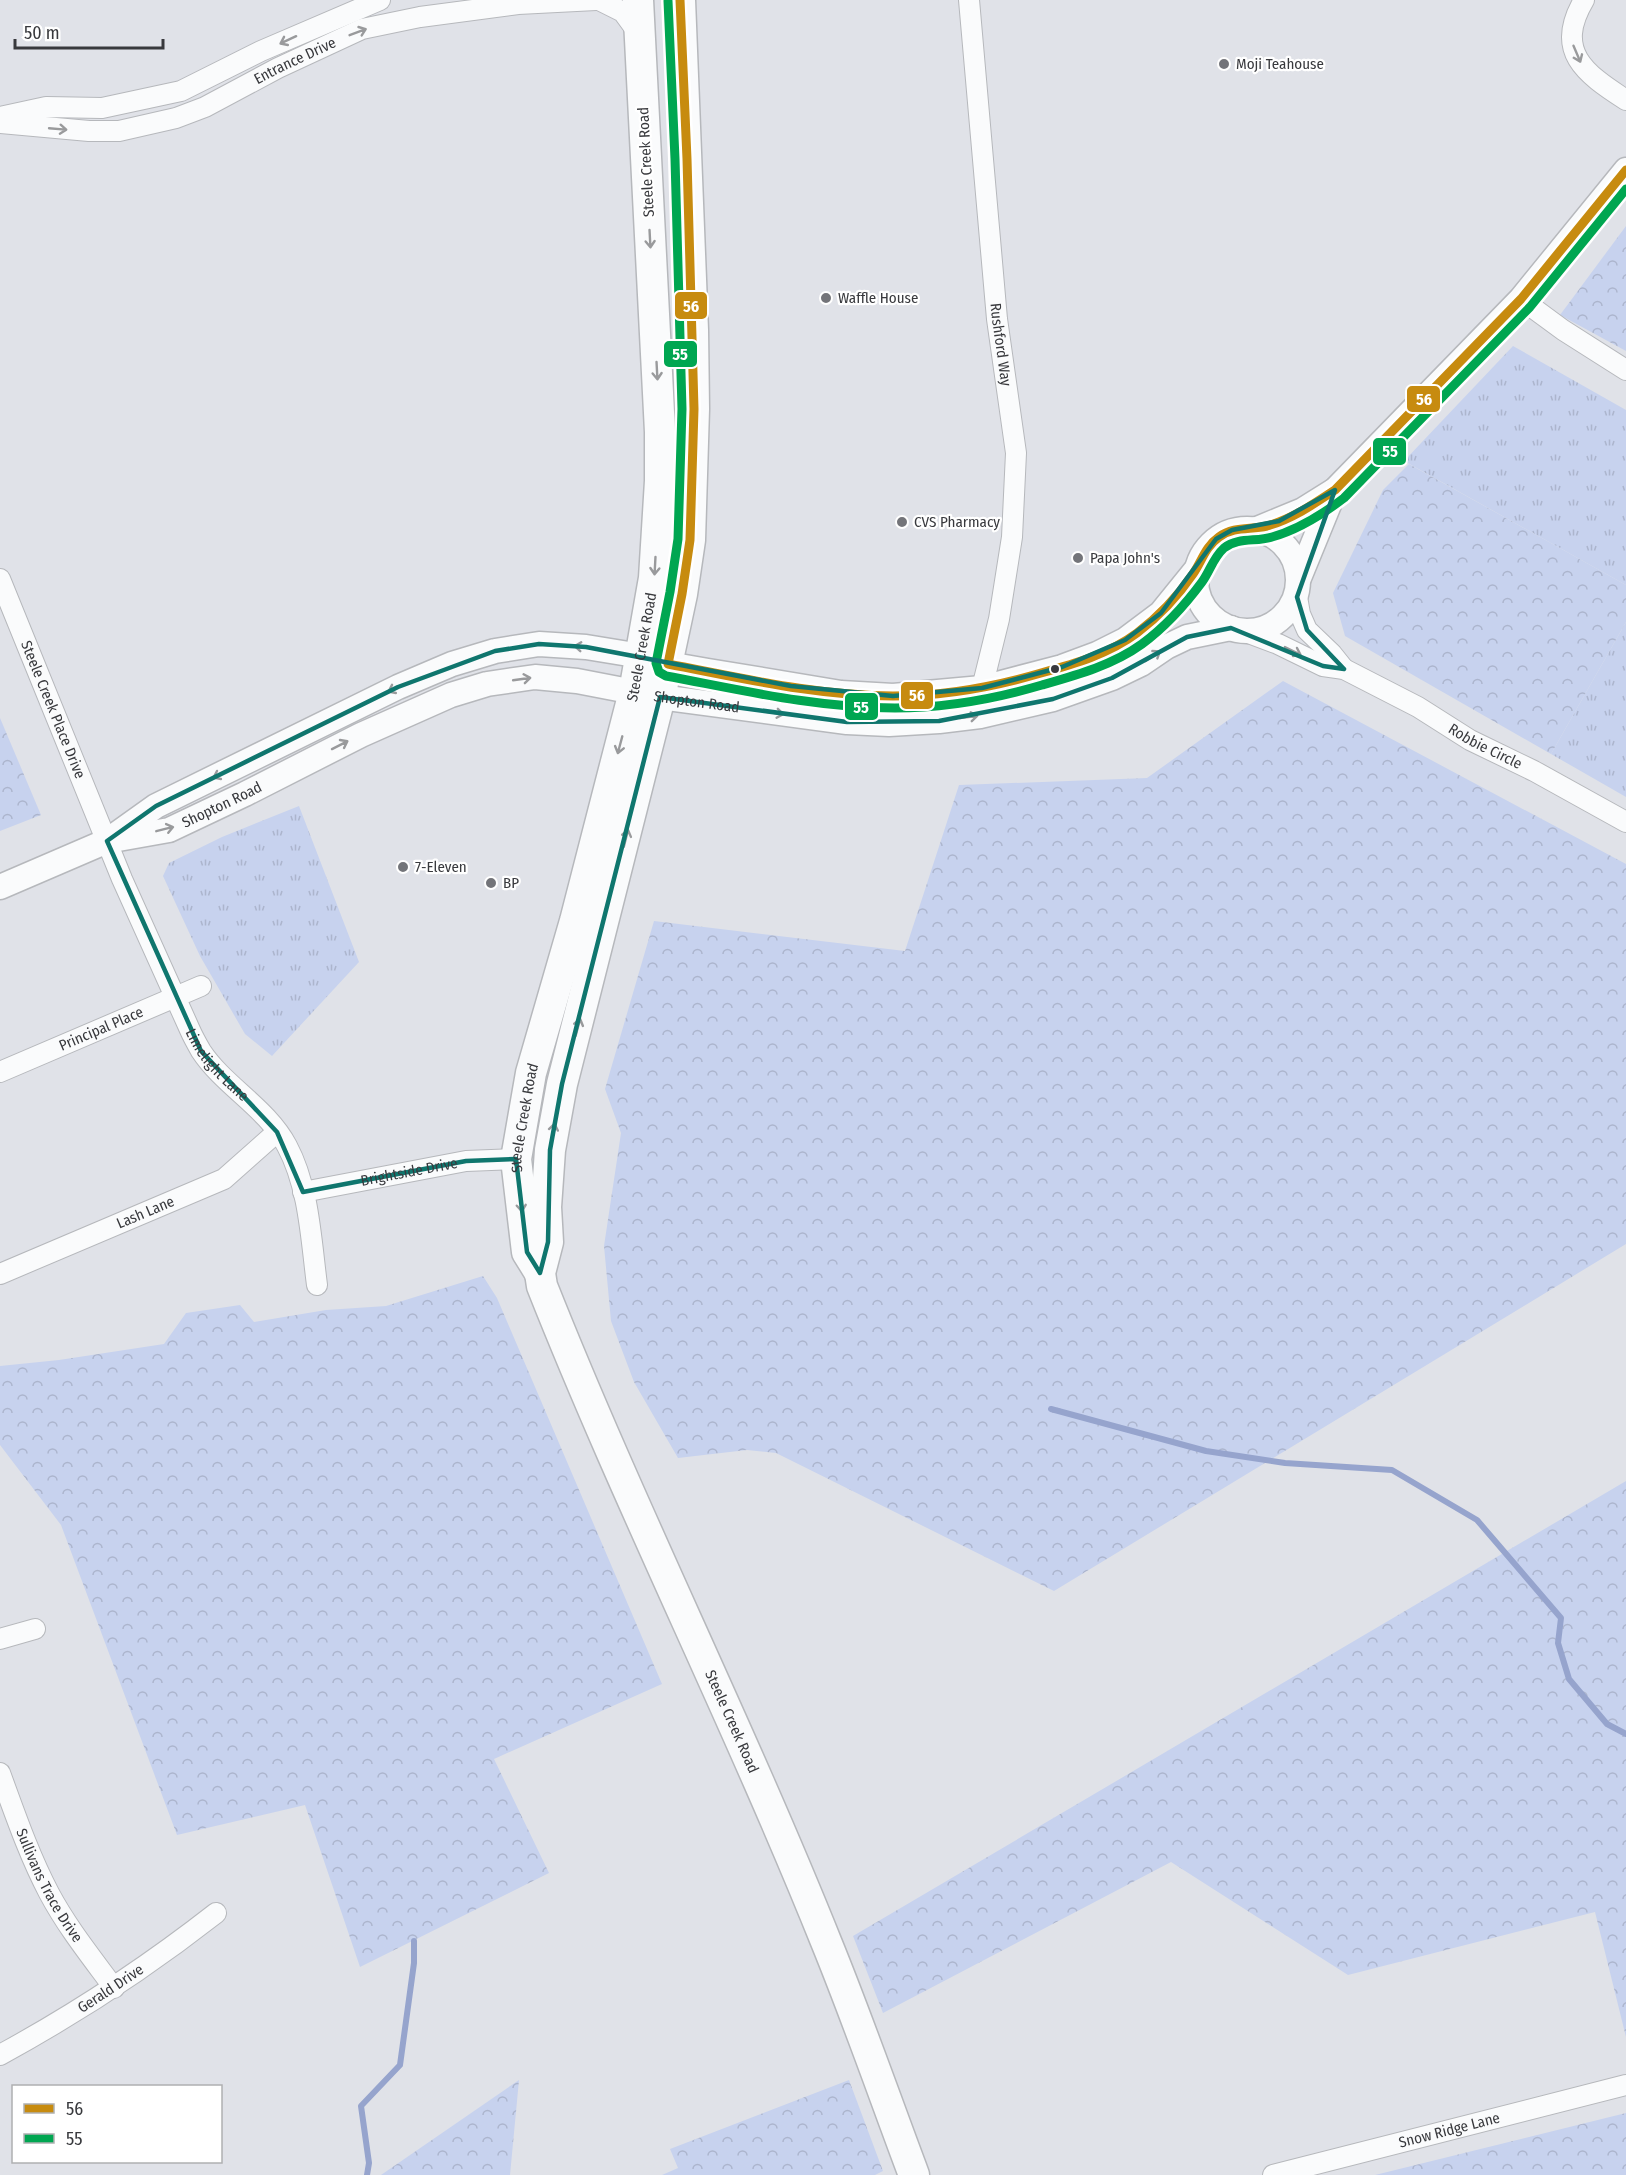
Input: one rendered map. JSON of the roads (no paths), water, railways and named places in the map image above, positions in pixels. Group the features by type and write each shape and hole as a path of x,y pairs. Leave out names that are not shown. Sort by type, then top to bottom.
{"main road":[{"name":"Steele Creek Road","path":"638,0 660,432 660,481 654,578 654,660"},
{"path":"658,0 663,87 689,258"},
{"name":"Steele Creek Road","path":"680,0 693,330 694,409 690,540 682,594 654,660 562,1084 550,1150 546,1207 548,1242 540,1273 542,1286 575,1370 827,1943 914,2175"},
{"name":"Steele Creek Road","path":"540,1273 526,1252 516,1159 531,1073 574,921 647,694"}],"street":[{"name":"Entrance Drive","path":"0,117 46,107 102,108 181,91 261,51 380,0"},
{"name":"Entrance Drive","path":"0,123 89,131 119,131 176,118 205,107 278,68 362,29 420,17 518,4 597,0 623,12 640,34"},
{"name":"Rushford Way","path":"969,0 997,319 1016,453 1012,537 999,619 982,688"},
{"path":"1584,0 1572,23 1572,38 1576,54 1585,69 1597,82 1626,100"},
{"path":"1257,529 1303,510 1335,489 1521,299 1626,170"},
{"path":"1521,299 1563,330 1626,370"},
{"path":"1298,587 1297,562 1290,550 1278,539 1257,529 1232,530 1216,539 1199,560 1195,571 1196,591 1201,606 1214,619 1237,630 1262,629 1278,622 1290,609 1335,489"},
{"name":"Shopton Road","path":"0,887 107,841 156,806 398,687 452,664 495,651 539,644 586,647 791,686 841,693 893,696 982,688 1062,667 1097,654 1125,640 1161,613 1195,571"},
{"name":"Steele Creek Place Drive","path":"0,579 107,841"},
{"name":"Robbie Circle","path":"1298,587 1300,614 1307,630 1344,669"},
{"name":"Shopton Road","path":"107,841 169,830 362,735 452,695 487,684 535,677 577,681 647,694 847,722 889,724 960,719 1014,710 1053,699 1112,678 1187,637 1237,630"},
{"name":"Robbie Circle","path":"1237,630 1278,644 1323,666 1344,669 1418,707 1470,740 1534,771 1626,822"},
{"name":"Limelight Lane","path":"107,841 201,1051 277,1132 287,1146 303,1191 317,1285"},
{"name":"Principal Place","path":"0,1072 201,986"},
{"name":"Lash Lane","path":"0,1274 224,1179 277,1132"},
{"name":"Brightside Drive","path":"303,1191 466,1161 516,1159"},
{"path":"0,1639 35,1629"},
{"name":"Sullivans Trace Drive","path":"0,1773 24,1841 50,1895 114,1989"},
{"name":"Gerald Drive","path":"0,2055 114,1989 216,1913"},
{"name":"Snow Ridge Lane","path":"1273,2175 1626,2085"}],"waterway":[{"path":"1051,1409 1206,1451 1285,1463 1392,1470 1477,1520 1561,1618 1558,1643 1569,1679 1607,1724 1626,1734"},
{"path":"367,2175 369,2163 361,2106 400,2065 414,1963 414,1941"}],"place":[{"name":"Moji Teahouse","path":"1224,64"},
{"name":"Waffle House","path":"826,298"},
{"name":"CVS Pharmacy","path":"902,522"},
{"name":"Papa John's","path":"1078,558"},
{"name":"7-Eleven","path":"403,867"},
{"name":"BP","path":"491,883"}]}
